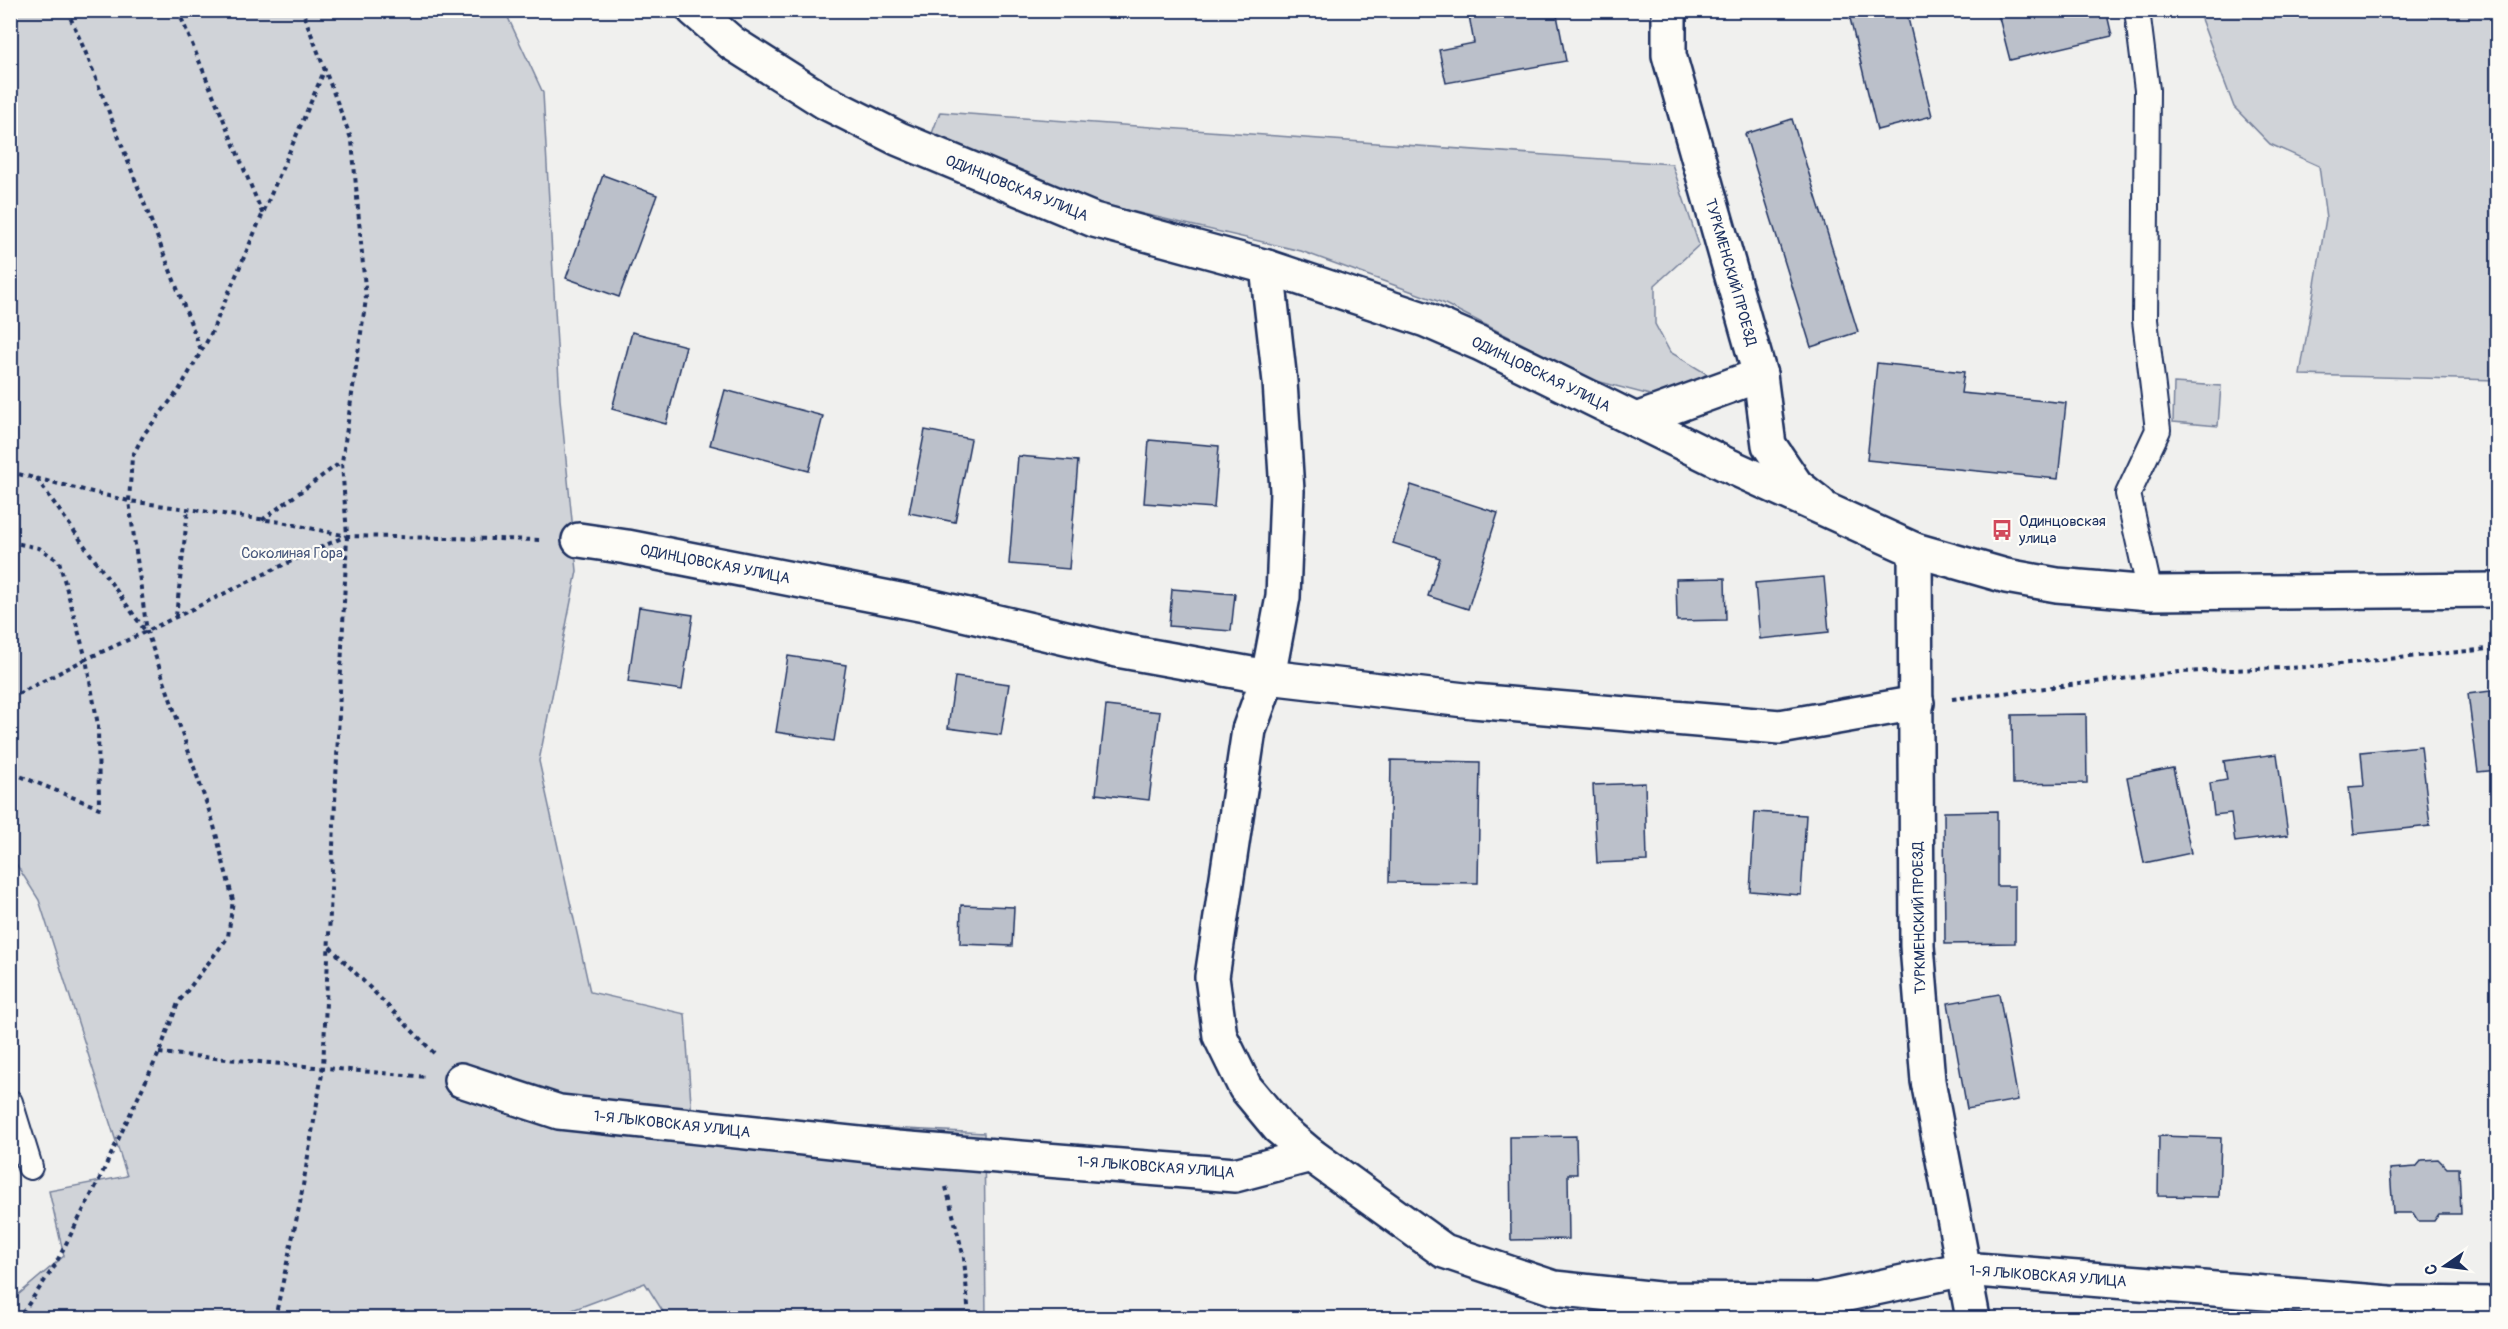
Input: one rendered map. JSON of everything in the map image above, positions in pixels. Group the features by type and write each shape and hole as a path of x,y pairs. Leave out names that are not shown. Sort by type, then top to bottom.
{"street":[{"name":"ОДИНЦОВСКАЯ УЛИЦА","path":"694,10 732,43 816,96 899,139 1094,220 1267,267 1426,320 1479,343 1831,513 1915,550 2007,576 2057,585 2150,593 2498,590"},
{"name":"ТУРКМЕНСКИЙ ПРОЕЗД","path":"1669,10 1669,55 1760,375 1769,445 1796,485 1831,513"},
{"path":"1267,267 1280,382 1287,490 1283,597 1268,677 1249,730 1212,977 1220,1036 1245,1087 1280,1128 1311,1155"},
{"path":"1636,420 1760,375"},
{"name":"ОДИНЦОВСКАЯ УЛИЦА","path":"579,540 627,547 925,605 1117,650 1268,677 1473,701 1780,727 1917,703"},
{"name":"ТУРКМЕНСКИЙ ПРОЕЗД","path":"1915,550 1917,946 1927,1069 1973,1318"},
{"name":"1-Я ЛЫКОВСКАЯ УЛИЦА","path":"461,1080 560,1112 937,1151 1235,1175 1311,1155 1444,1251 1554,1288 1658,1299 1820,1300 1964,1269 2390,1303 2498,1304"}],"lane":[{"path":"2137,10 2147,90 2145,320 2158,430 2128,494 2150,593"},
{"path":"10,1102 30,1167"}],"path":[{"path":"67,10 88,58 202,351"},
{"path":"178,10 263,215"},
{"path":"275,1318 300,1203 323,1068 347,536 342,462 366,299 352,141 302,10"},
{"path":"16,1318 19,1318 54,1267 99,1180 159,1053 178,1003 228,937 233,900 213,822 147,632 129,501 132,457 144,434 179,390 202,351 325,69"},
{"path":"262,520 342,462"},
{"path":"10,472 129,501 262,520 347,536 579,540"},
{"path":"36,478 147,632"},
{"path":"176,617 188,509"},
{"path":"10,698 277,567 347,536"},
{"path":"10,542 39,548 58,561 86,659 98,725 99,808 10,772"},
{"path":"1917,703 2180,672 2309,667 2498,648"},
{"path":"330,947 461,1080"},
{"path":"159,1053 461,1080"},
{"path":"937,1151 964,1258 969,1318"}],"green space":[{"name":"Соколиная Гора","path":"11,11 505,11 543,93 560,399 577,571 539,761 590,992 685,1014 692,1118 984,1133 986,1318 667,1318 645,1283 551,1318 11,1318 11,1296 19,1294 64,1256 49,1191 127,1176 39,900 11,856"},
{"path":"2198,11 2497,11 2497,380 2300,375 2326,218 2319,166 2270,144 2234,107"},
{"path":"940,112 1672,164 1699,245 1655,285 1655,324 1670,352 1707,374 1665,399 1593,380 1443,303 1301,251 1088,201 931,136"},
{"path":"2174,383 2221,386 2218,426 2173,422"}],"building":[{"path":"1468,10 1556,10 1566,61 1446,83 1439,50 1474,43"},
{"path":"1848,10 1906,10 1932,116 1877,130"},
{"path":"1997,10 2106,10 2112,36 2010,60"},
{"path":"1792,119 1858,332 1811,347 1745,134"},
{"path":"603,175 657,195 619,297 566,278"},
{"path":"632,332 686,346 666,424 612,409"},
{"path":"1877,363 1964,372 1961,393 2066,403 2058,479 1867,460"},
{"path":"725,390 823,416 809,471 710,445"},
{"path":"925,430 971,439 955,522 909,513"},
{"path":"1149,440 1219,446 1214,508 1144,503"},
{"path":"1018,456 1078,461 1069,569 1009,564"},
{"path":"1411,485 1498,513 1468,609 1428,596 1440,558 1393,543"},
{"path":"1824,577 1829,632 1760,639 1755,583"},
{"path":"1725,578 1726,620 1677,621 1676,579"},
{"path":"1172,589 1235,594 1231,631 1169,626"},
{"path":"639,607 693,615 682,690 628,682"},
{"path":"788,656 846,665 834,741 776,732"},
{"path":"955,677 1009,684 1001,735 948,728"},
{"path":"2498,690 2498,770 2478,772 2468,694"},
{"path":"1106,706 1160,712 1149,800 1096,794"},
{"path":"2086,714 2087,783 2013,784 2012,715"},
{"path":"2421,746 2430,826 2354,834 2349,787 2364,786 2361,752"},
{"path":"2277,754 2288,835 2235,842 2231,813 2214,815 2210,783 2227,780 2224,761"},
{"path":"1391,760 1480,762 1478,883 1389,882"},
{"path":"2173,768 2191,853 2144,863 2127,777"},
{"path":"1645,783 1647,861 1597,863 1593,785"},
{"path":"1997,811 1997,886 2015,886 2015,943 1945,944 1944,812"},
{"path":"1755,812 1806,815 1801,895 1750,891"},
{"path":"961,905 1014,907 1012,946 960,944"},
{"path":"1999,994 2018,1100 1967,1109 1948,1003"},
{"path":"1576,1136 1577,1174 1568,1174 1569,1239 1511,1240 1510,1137"},
{"path":"2159,1136 2221,1138 2219,1197 2158,1196"},
{"path":"2438,1159 2447,1168 2459,1168 2461,1214 2439,1214 2434,1221 2418,1221 2413,1213 2393,1213 2390,1169 2416,1167 2422,1160"},
{"path":"2072,1315 2125,1316 2125,1318 2072,1318"}],"place":[{"name":"Одинцовская улица","path":"2002,530"}]}
